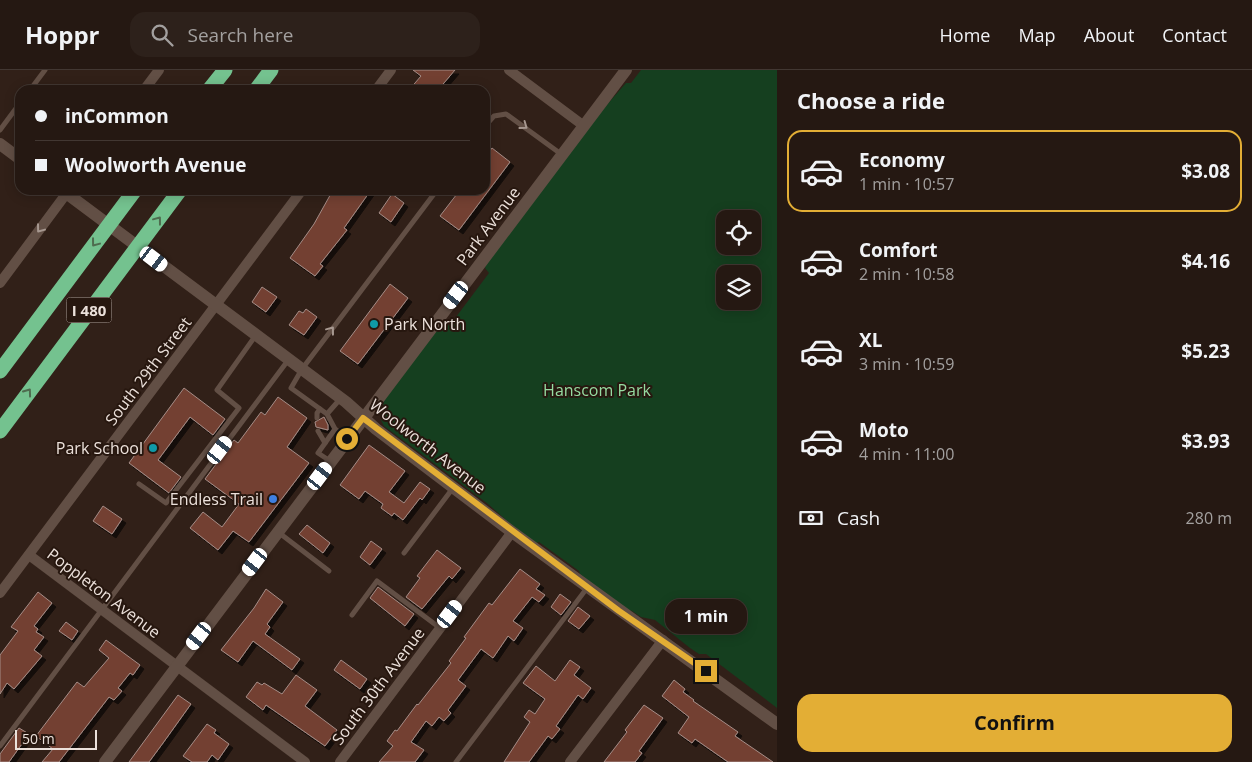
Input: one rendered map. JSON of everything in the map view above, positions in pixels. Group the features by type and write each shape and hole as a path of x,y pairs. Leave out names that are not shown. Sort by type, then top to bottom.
{"highway":[{"path":"214,85 225,70"},
{"path":"260,85 271,70"},
{"name":"I 480","path":"0,371 131,195"},
{"name":"I 480","path":"0,432 176,195"}],"street":[{"path":"148,85 159,70"},
{"path":"380,85 391,70"},
{"path":"509,70 584,126"},
{"name":"Park Avenue","path":"105,762 626,70"},
{"path":"0,144 15,155"},
{"path":"0,283 63,195"},
{"name":"Woolworth Avenue","path":"71,195 341,398 363,418 512,532 777,724"},
{"name":"South 29th Street","path":"0,594 298,195"},
{"name":"South 30th Avenue","path":"340,762 512,532"},
{"name":"Poppleton Avenue","path":"29,555 305,762"},
{"path":"570,762 663,640"}],"lane":[{"path":"34,85 45,70"},
{"path":"0,130 15,110"},
{"path":"490,120 494,116 506,114 562,155"},
{"path":"347,439 334,429 327,414 291,388 302,369 433,195"},
{"path":"139,484 166,503 238,408 217,390 256,335"},
{"path":"0,746 289,359"},
{"path":"327,414 341,398"},
{"path":"317,418 316,413 320,409"},
{"path":"330,462 318,453 334,429"},
{"path":"318,431 326,443"},
{"path":"404,553 454,488"},
{"path":"278,532 329,571"},
{"path":"352,615 377,581 440,628"},
{"path":"456,762 587,588"}],"green space":[{"name":"Hanscom Park","path":"641,70 777,70 777,708 706,654 699,654 690,648 655,620 641,617 632,611 621,608 580,574 579,571 539,542 537,543 523,535 488,504 384,426 381,420 384,399 430,338 441,327 450,325 489,273 485,268 489,256 604,108 626,83 631,83"}],"building":[{"path":"413,70 455,70 442,85 413,85 421,76"},
{"path":"492,148 510,162 490,189 490,151"},
{"path":"330,195 367,195 344,228 347,230 320,264 323,266 315,276 290,258 314,224"},
{"path":"391,195 404,203 391,222 379,213"},
{"path":"456,195 485,195 459,230 440,216"},
{"name":"Park North","path":"390,284 408,298 358,364 340,351"},
{"path":"262,287 277,297 266,312 252,302"},
{"path":"306,309 317,317 304,335 289,325 299,311 303,313"},
{"name":"Park School","path":"184,388 225,419 213,435 190,417 158,460 181,477 169,493 129,463"},
{"path":"278,397 307,418 287,447 309,463 249,542 233,531 218,550 190,528 203,512 222,527 239,504 205,479 234,440 238,443 261,412 265,415"},
{"path":"324,417 328,430 316,427 315,422"},
{"path":"369,445 405,471 389,492 404,503 420,482 430,489 422,500 420,498 403,520 394,513 392,516 381,508 383,504 365,491 359,499 340,485"},
{"path":"103,506 122,519 112,534 93,521"},
{"path":"307,525 330,543 323,553 299,534"},
{"path":"371,541 382,549 370,565 360,557"},
{"path":"437,550 461,568 452,579 449,576 422,609 406,597 420,578 417,576"},
{"path":"520,569 540,584 536,589 545,595 539,602 532,597 513,621 523,628 514,641 508,636 493,658 481,649 458,680 466,686 448,710 451,713 444,721 439,717 432,726 426,721 411,742 424,750 415,762 379,762 393,746 387,741 395,730 397,731 451,663 449,661 466,638 464,637 489,603 492,605"},
{"path":"378,587 414,614 405,626 370,598"},
{"path":"266,589 283,602 267,624 270,627 265,634 300,659 292,670 253,641 238,662 221,650 254,608"},
{"path":"38,592 52,603 34,626 38,629 36,632 44,637 34,650 42,656 14,689 7,683 0,694 0,655 18,631 11,627"},
{"path":"560,594 571,602 561,615 551,607"},
{"path":"578,607 590,616 579,629 568,621"},
{"path":"66,622 78,631 72,640 59,631"},
{"path":"106,640 140,665 133,675 130,673 118,688 122,691 114,700 109,697 59,762 42,762 53,749 36,736 77,682 84,687 109,658 99,650"},
{"path":"341,660 367,679 360,689 334,670"},
{"path":"570,660 580,667 574,675 591,688 583,699 578,695 556,726 560,729 552,739 548,736 529,762 504,762 530,722 524,717 529,710 535,714 545,699 523,683 536,666 555,681"},
{"path":"296,675 317,690 305,706 337,730 325,746 266,705 263,710 246,697 257,682 262,685 264,683 282,694"},
{"path":"674,680 685,689 683,692 693,701 738,732 735,736 773,762 728,762 695,739 692,743 678,733 689,717 662,696"},
{"path":"178,695 191,704 163,743 149,762 129,762"},
{"path":"644,705 663,718 639,751 642,753 635,762 604,762 627,732 625,730"},
{"path":"207,724 216,730 214,733 229,744 218,760 212,755 207,762 192,762 183,756"},
{"path":"19,728 29,734 9,762 0,762 0,754"}],"place":[{"name":"Park North","path":"374,324"},
{"name":"Park School","path":"153,448"},
{"name":"Endless Trail","path":"273,499"}],"route":[{"path":"347,439 363,418 619,611 658,636 706,671"}]}
